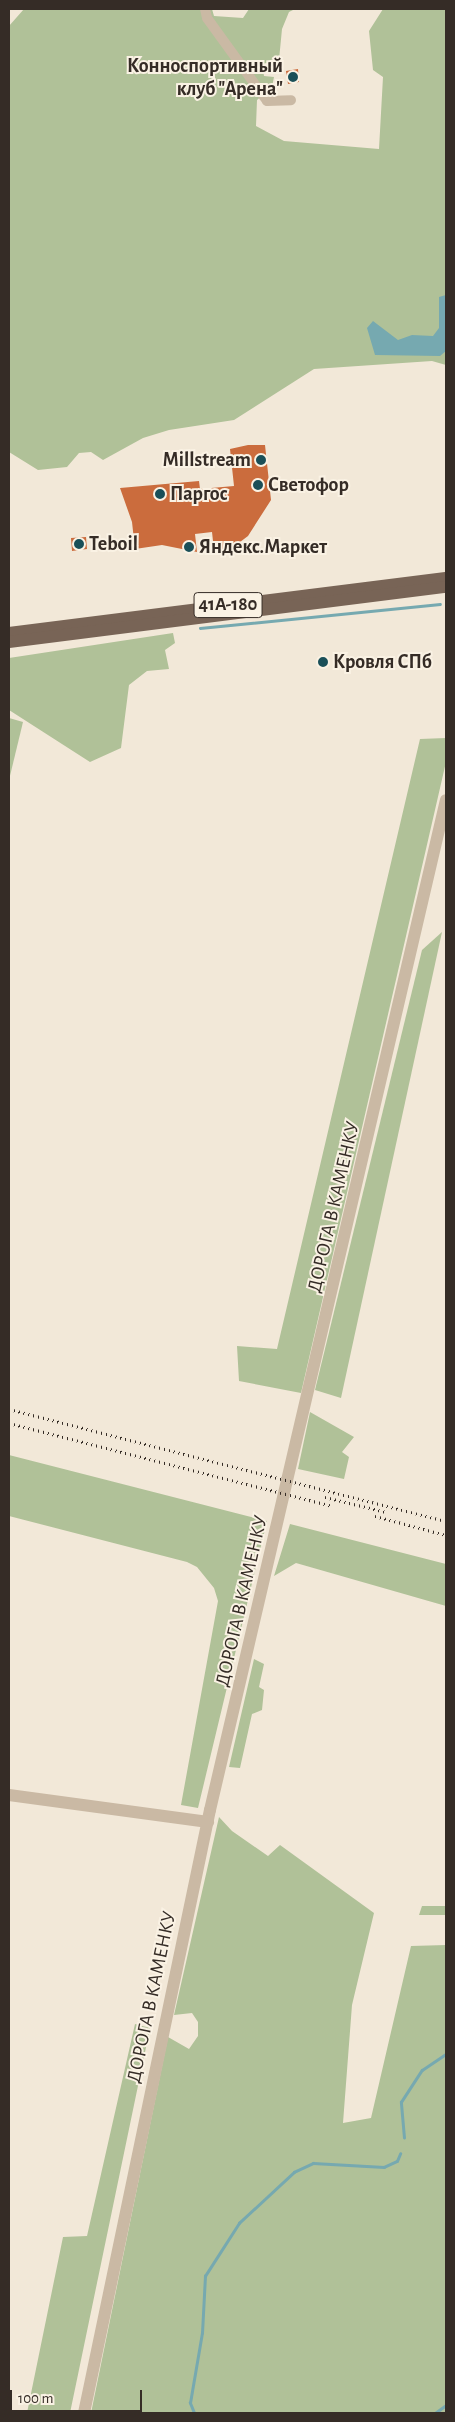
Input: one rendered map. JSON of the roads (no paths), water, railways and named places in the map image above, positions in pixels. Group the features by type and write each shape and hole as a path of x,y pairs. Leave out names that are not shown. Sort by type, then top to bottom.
{"main road":[{"name":"41А-180","path":"9,633 446,578"},
{"name":"41А-180","path":"9,642 446,587"}],"street":[{"path":"205,9 207,18 267,101 291,100"},
{"name":"ДОРОГА В КАМЕНКУ","path":"84,2413 208,1822 446,800"},
{"path":"9,1795 208,1822"}],"water":[{"path":"446,295 446,351 440,356 375,355 367,328 373,321 398,340 412,335 433,336 439,328 439,297"}],"waterway":[{"path":"200,628 440,604"},
{"path":"404,2138 401,2102 422,2070 446,2054"},
{"path":"194,2413 190,2403 202,2333 205,2276 239,2223 294,2172 313,2163 384,2167 397,2161 400,2154"},
{"path":"435,2413 446,2405"}],"railway":[{"path":"9,1409 446,1521"},
{"path":"9,1423 333,1506"},
{"path":"325,1497 386,1512"},
{"path":"375,1516 446,1535"}],"place":[{"name":"Конноспортивный клуб \"Арена\"","path":"293,77"},
{"name":"Millstream","path":"261,460"},
{"name":"Светофор","path":"258,485"},
{"name":"Паргос","path":"160,494"},
{"name":"Teboil","path":"79,544"},
{"name":"Яндекс.Маркет","path":"189,547"},
{"name":"Кровля СПб","path":"323,662"}]}
